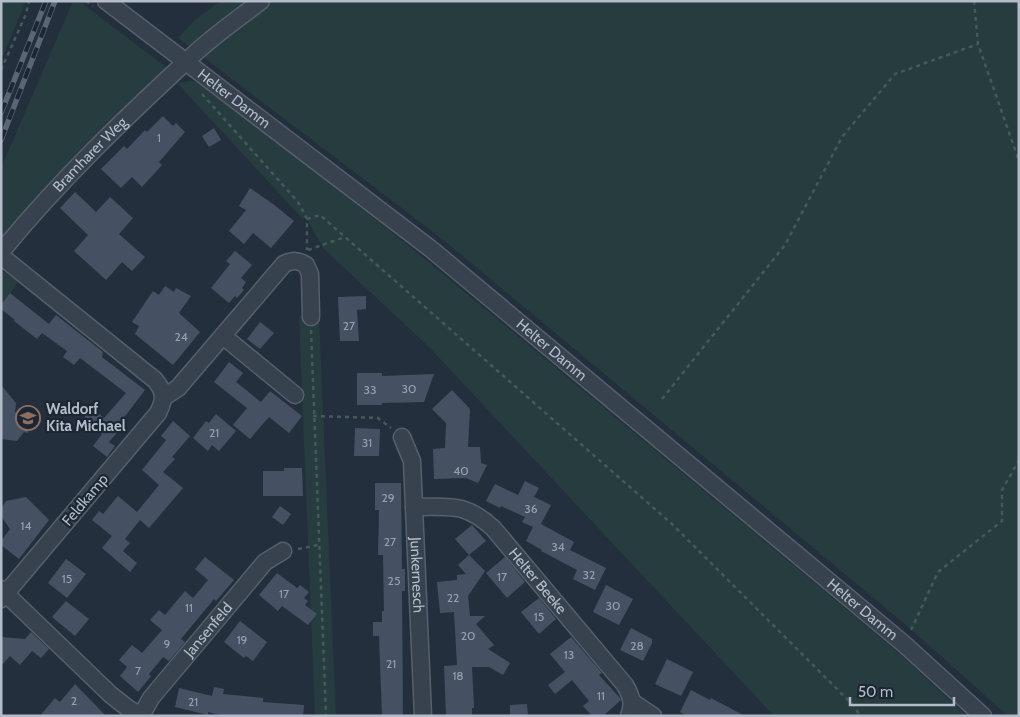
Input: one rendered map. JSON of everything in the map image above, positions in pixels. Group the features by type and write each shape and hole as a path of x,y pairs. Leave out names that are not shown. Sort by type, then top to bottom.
{"street":[{"name":"Bramharer Weg","path":"1,254 18,231 103,140 186,62 260,1"},
{"name":"Helter Damm","path":"100,4 186,62 431,249 904,644 983,716"},
{"path":"1,254 155,380 162,388 164,397"},
{"path":"307,257 310,274 311,316"},
{"name":"Feldkamp","path":"3,594 158,413 164,397 178,388 284,264 292,260 300,261 307,257"},
{"path":"223,336 295,395"},
{"name":"Junkernesch","path":"402,438 412,460 423,716"},
{"name":"Helter Beeke","path":"414,507 466,509 484,520 493,528 625,685 630,694 631,709 654,716"},
{"name":"Jansenfeld","path":"3,594 111,695 141,716 151,698 265,562 283,551"}],"path":[{"path":"1,70 26,14 29,1"},
{"path":"86,1 100,4"},
{"path":"974,1 978,44 1019,162"},
{"path":"662,399 785,245 842,136 895,74 978,44"},
{"path":"196,88 298,202 307,219 307,257 345,237"},
{"path":"307,219 320,214 672,524 855,708 860,716"},
{"path":"311,316 313,416 326,716"},
{"path":"313,416 378,418 402,438"},
{"path":"904,644 938,572 1002,521 1002,490 1019,460"},
{"path":"283,551 318,545"}],"green space":[{"path":"1,1 26,1 1,61"},
{"path":"73,1 79,1 166,67 160,79 13,225 1,240 1,168"},
{"path":"220,1 1019,1 1019,716 1008,716 912,630 441,238 178,38 195,20"},
{"path":"201,82 424,258 898,652 967,716 774,716 429,347 323,248 307,219 301,217 177,83"},
{"path":"1,270 18,281 1,310"},
{"path":"299,316 319,316 336,716 315,716"}],"building":[{"path":"163,116 173,126 176,123 185,132 159,162 162,165 142,187 132,177 121,188 101,169 124,146 127,149 145,130 147,132"},
{"path":"214,128 221,140 209,147 202,136"},
{"path":"250,188 294,221 271,248 253,233 244,244 229,231 246,210 239,206"},
{"path":"75,192 96,212 110,197 133,218 119,234 145,257 132,271 122,262 106,280 74,251 88,235 60,208"},
{"path":"235,251 252,265 241,278 246,282 242,288 244,290 229,303 211,288 230,264 226,261"},
{"path":"165,286 174,292 176,288 191,296 179,313 200,332 173,365 135,334 139,326 132,322 153,291 159,295"},
{"path":"10,293 49,324 56,315 103,352 102,357 145,390 116,428 119,430 109,442 115,446 107,457 93,446 102,434 84,418 92,408 104,418 126,393 80,358 74,365 63,357 67,351 42,333 37,339 14,321 1,309 1,305"},
{"path":"366,296 366,309 357,310 359,341 340,341 338,297"},
{"path":"260,322 274,333 260,349 247,339"},
{"path":"229,362 243,373 236,382 261,402 270,391 302,416 289,433 269,417 250,439 233,425 247,408 214,382"},
{"path":"357,373 382,373 382,376 434,374 424,402 357,405"},
{"path":"1,385 16,403 15,412 30,423 28,433 24,432 17,441 1,439"},
{"path":"452,390 470,409 468,447 480,447 481,463 487,465 478,483 466,478 434,479 433,449 445,448 446,423 432,409"},
{"path":"216,414 236,431 219,451 212,445 208,451 193,438 206,421 209,423"},
{"path":"173,421 190,436 172,457 175,459 163,472 183,488 149,528 140,520 125,539 130,543 123,551 137,563 130,572 102,548 112,536 92,520 99,511 103,514 118,496 137,512 159,485 142,470 166,440 161,436"},
{"path":"355,428 380,429 379,456 354,456"},
{"path":"284,468 302,468 303,496 263,496 263,471 284,471"},
{"path":"525,481 539,488 534,497 551,505 541,524 574,542 570,550 606,568 595,590 573,579 577,570 526,541 533,527 522,522 525,517 486,501 495,484 518,495"},
{"path":"375,483 401,483 402,569 405,569 405,591 402,591 403,716 382,716 379,636 373,636 373,622 382,622 382,611 384,611 383,555 378,555 379,510 375,510"},
{"path":"26,497 49,520 19,559 1,545 1,541 10,529 1,516 1,509 6,501"},
{"path":"280,506 291,514 283,525 272,517"},
{"path":"472,525 486,541 469,555 455,539"},
{"path":"469,555 485,571 468,596 470,616 485,616 476,624 494,645 488,649 510,663 503,675 489,667 472,667 474,708 472,708 472,716 446,716 444,666 457,665 454,612 440,613 437,582 457,580 457,575 466,574 458,565"},
{"path":"205,557 234,580 216,601 214,599 181,639 185,642 169,661 163,657 149,674 151,676 138,692 120,676 127,667 119,660 132,645 142,653 162,630 150,620 159,610 165,615 185,591 193,598 208,580 195,569"},
{"path":"505,557 525,582 507,598 486,573"},
{"path":"66,559 86,574 67,598 48,583"},
{"path":"277,573 297,588 300,585 309,592 304,598 308,601 305,605 317,614 308,625 282,606 278,611 259,595"},
{"path":"606,585 633,599 619,625 593,612"},
{"path":"539,598 556,619 539,634 521,612"},
{"path":"66,601 89,619 75,636 52,617"},
{"path":"240,621 267,642 253,661 246,656 244,658 224,642"},
{"path":"631,628 652,639 652,643 643,661 620,650"},
{"path":"31,632 49,649 41,658 32,651 20,665 10,656 1,666 1,637 25,639"},
{"path":"571,637 602,673 599,675 621,700 603,716 592,716 583,706 589,701 572,680 555,694 548,685 565,672 550,654"},
{"path":"667,659 693,672 681,696 655,684"},
{"path":"75,684 106,716 40,716 55,698 60,702"},
{"path":"214,687 224,689 223,694 263,698 263,702 304,705 303,716 224,716 208,712 208,715 175,707 179,688 212,696"},
{"path":"691,690 745,716 687,716 680,712"},
{"path":"527,704 528,716 510,716 510,705"}],"railway":[{"path":"1,113 46,1"},
{"path":"1,140 55,1"}],"place":[{"name":"Waldorf Kita Michael","path":"28,418"}]}
